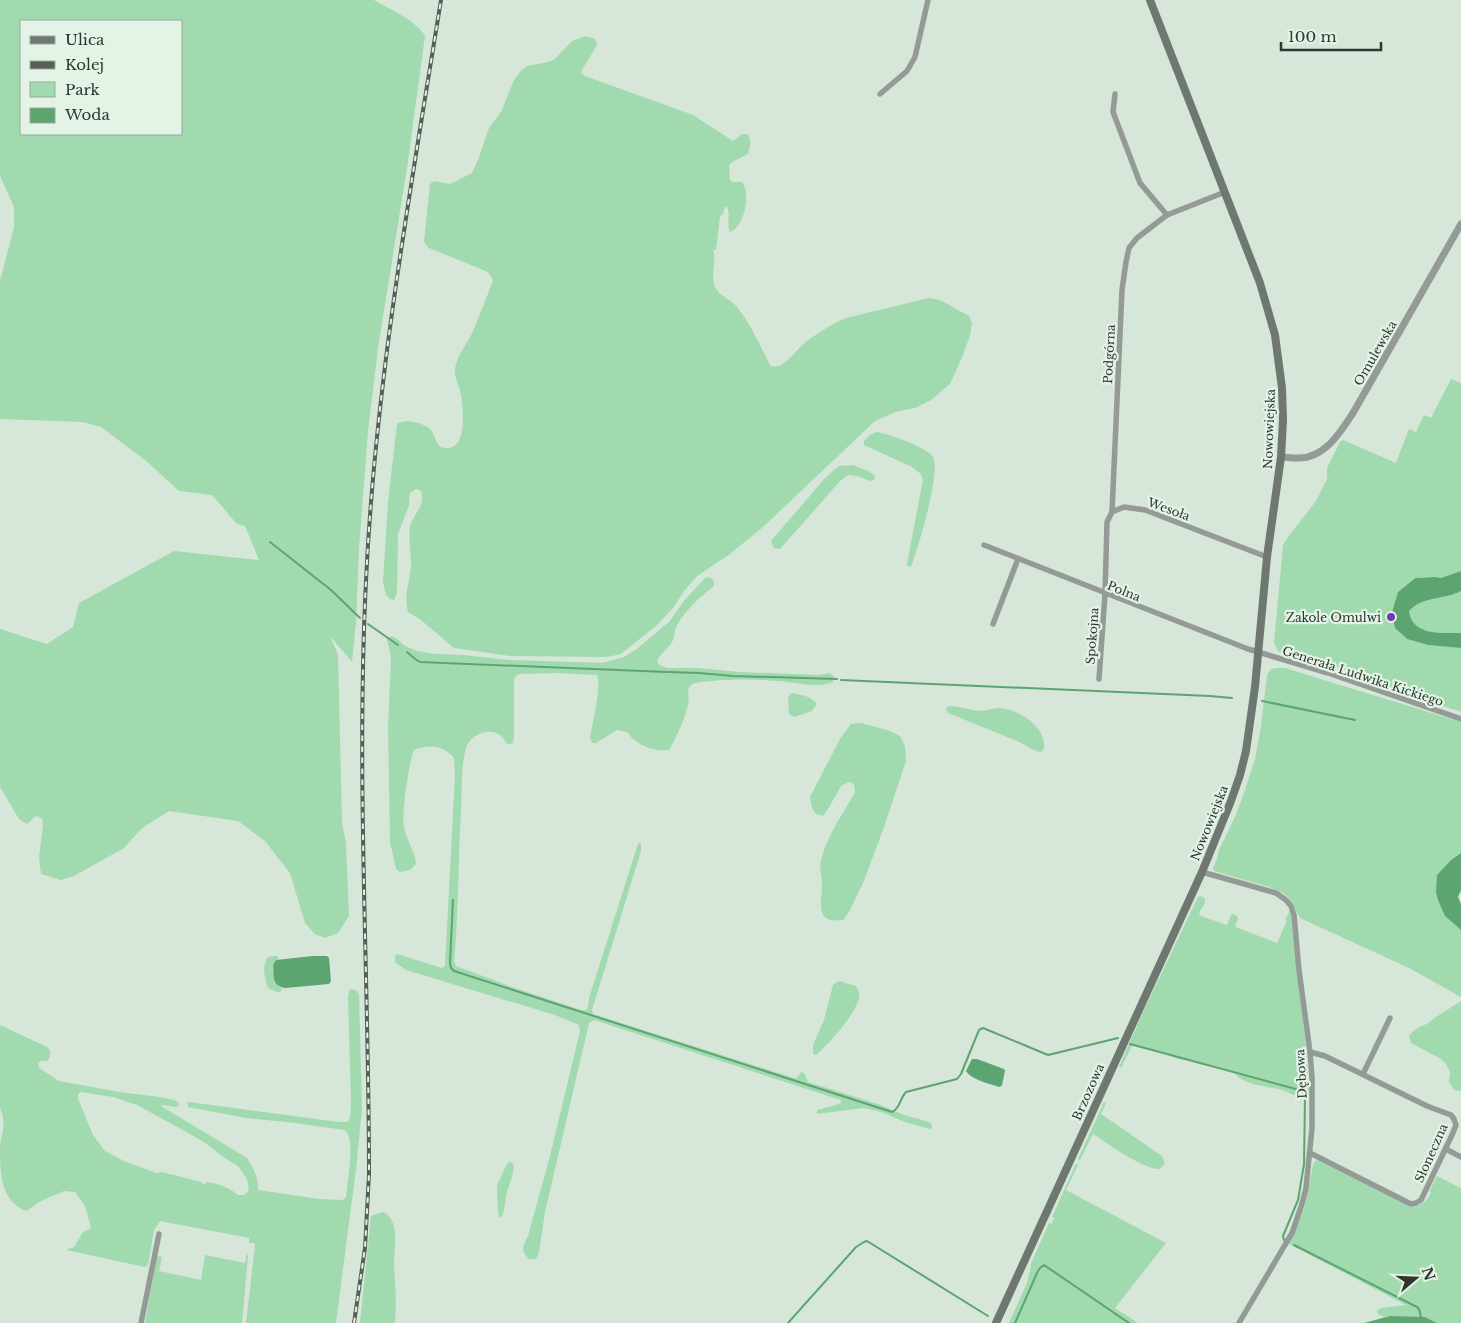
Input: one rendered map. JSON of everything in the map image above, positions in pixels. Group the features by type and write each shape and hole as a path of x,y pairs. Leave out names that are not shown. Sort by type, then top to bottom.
{"main road":[{"name":"Nowowiejska","path":"1150,0 1260,283 1275,335 1282,388 1281,456 1267,557 1246,751 1231,801 1202,872"},
{"name":"Brzozowa","path":"996,1323 1202,872"}],"street":[{"path":"880,94 907,71 915,57 928,0"},
{"path":"1115,94 1112,112 1140,183 1167,215"},
{"name":"Podgórna","path":"1112,512 1122,290 1129,248 1137,238 1167,215 1225,192"},
{"name":"Omulewska","path":"1281,456 1298,458 1312,455 1324,450 1341,432 1354,413 1461,224"},
{"name":"Wesoła","path":"1112,512 1124,507 1145,510 1267,557"},
{"path":"1105,594 1107,522 1112,512"},
{"name":"Polna","path":"984,545 1258,653"},
{"path":"992,624 1018,559"},
{"name":"Spokojna","path":"1099,679 1105,594"},
{"name":"Generała Ludwika Kickiego","path":"1258,653 1328,673 1461,718"},
{"name":"Dębowa","path":"1202,872 1270,891 1282,897 1291,906 1294,915 1310,1052 1312,1105 1310,1153 1302,1204 1292,1233 1239,1323"},
{"path":"1363,1074 1390,1018"},
{"name":"Słoneczna","path":"1310,1052 1325,1056 1427,1106 1451,1115 1456,1125 1446,1150 1421,1200 1411,1204 1310,1153"},
{"path":"1446,1150 1461,1157"},
{"path":"141,1323 159,1234"}],"green space":[{"path":"0,0 374,0 409,20 425,36 407,168 378,348 368,431 352,662 330,636 338,655 342,823 346,843 349,916 338,933 325,938 315,934 305,923 290,873 265,841 238,821 169,811 142,828 124,848 74,876 61,880 41,874 39,858 43,825 42,818 36,816 27,824 19,819 0,787 0,629 47,644 73,627 79,603 174,551 259,560 245,526 237,524 212,495 179,491 145,460 101,427 83,422 0,419 0,281 14,227 14,207 0,176"},
{"path":"586,36 595,39 597,45 582,70 581,73 585,76 693,115 733,141 742,134 749,136 748,154 729,165 730,180 742,182 745,187 746,202 743,217 735,229 730,232 727,207 725,207 723,214 720,216 716,250 713,249 713,278 717,290 735,304 747,321 770,365 776,367 781,365 812,337 846,318 929,298 940,300 969,316 972,323 970,335 950,384 931,400 915,408 895,412 875,421 763,527 730,554 697,576 673,608 657,625 621,654 607,657 510,656 454,648 421,620 408,612 406,599 411,569 409,531 422,501 421,491 416,489 410,493 409,505 398,534 397,593 394,600 386,595 383,582 388,502 397,424 409,421 427,427 442,447 453,447 458,442 461,435 463,409 455,369 458,359 473,331 493,280 486,271 429,248 424,242 430,184 434,181 450,184 472,173 489,128 501,112 514,80 520,72 527,66 554,60 572,41"},
{"path":"1451,379 1461,383 1461,571 1441,578 1414,578 1398,592 1392,612 1395,628 1407,639 1428,645 1461,648 1461,712 1390,688 1341,668 1288,655 1278,651 1274,643 1283,545 1316,501 1327,479 1327,468 1340,442 1343,440 1396,463 1409,429 1416,432 1424,415 1431,418"},
{"path":"877,432 916,445 933,457 935,466 931,494 911,567 907,564 923,480 921,474 912,467 864,445 864,441 870,435"},
{"path":"853,465 870,472 875,476 875,479 870,481 848,475 840,481 780,549 776,549 771,541 826,477 839,466"},
{"path":"706,577 714,581 714,586 693,604 684,615 676,627 672,642 657,661 659,665 667,668 698,668 740,672 818,675 830,673 834,677 833,682 819,685 744,680 695,683 689,688 688,705 669,750 657,750 645,747 635,741 627,732 617,730 596,743 592,743 590,738 598,696 597,675 518,674 514,679 513,743 507,744 501,736 485,732 471,739 464,755 454,961 456,966 512,987 586,1010 640,842 641,851 592,1010 593,1014 794,1078 797,1078 801,1072 804,1073 808,1082 929,1122 932,1128 929,1129 902,1121 882,1112 864,1108 817,1114 817,1110 839,1104 841,1100 594,1020 589,1023 545,1212 539,1252 536,1259 529,1259 523,1251 524,1246 550,1156 580,1031 579,1025 555,1015 406,970 395,962 397,954 442,968 445,966 455,776 454,758 445,750 430,746 414,750 406,789 403,821 416,864 410,870 400,872 396,869 390,842 388,727 391,658 387,639 391,636 405,646 417,651 435,654 511,660 602,663 624,657 638,648 669,622 684,601"},
{"path":"1461,591 1461,633 1437,633 1421,629 1411,619 1409,611 1414,606 1427,600 1448,596"},
{"path":"1285,668 1461,722 1461,853 1451,860 1437,875 1445,916 1461,930 1461,997 1409,968 1300,918 1290,899 1283,893 1214,871 1213,868 1219,850 1235,817 1255,759 1267,675 1271,669"},
{"path":"792,693 809,698 817,704 812,711 794,717 789,714 788,697"},
{"path":"949,706 980,711 999,708 1015,712 1030,721 1041,733 1044,749 1041,752 1036,751 1017,741 948,713 946,708"},
{"path":"861,723 890,731 900,736 905,746 906,761 863,883 849,912 843,920 827,919 821,905 822,884 820,864 831,834 855,792 854,784 849,782 841,786 823,816 816,814 812,808 810,797 840,739 851,724"},
{"path":"1201,896 1205,899 1205,903 1199,913 1201,916 1227,925 1233,914 1238,917 1235,925 1238,928 1277,943 1290,910 1304,1029 1309,1100 1302,1093 1294,1095 1282,1090 1252,1084 1241,1079 1235,1072 1212,1065 1198,1064 1196,1061 1182,1060 1133,1044 1121,1068 1119,1067 1198,897"},
{"path":"278,956 273,966 273,972 274,982 282,989 280,992 268,988 264,972 268,957"},
{"path":"839,981 856,986 859,992 858,1000 850,1017 828,1044 816,1055 813,1054 813,1045 824,1020 833,985"},
{"path":"350,989 356,990 359,995 362,1109 336,1323 246,1323 255,1245 254,1243 249,1243 249,1238 160,1221 154,1230 148,1265 145,1267 66,1250 74,1247 83,1232 91,1228 85,1206 75,1192 64,1191 41,1201 26,1211 17,1206 6,1193 0,1165 0,1146 4,1125 0,1107 0,1025 47,1047 50,1050 50,1057 47,1061 38,1063 39,1068 59,1081 160,1097 178,1102 179,1106 175,1107 161,1106 247,1158 257,1177 258,1190 319,1199 343,1200 346,1197 350,1151 350,1142 345,1130 246,1118 188,1107 187,1103 347,1122 350,1118 351,1101 348,996","holes":["81,1092 113,1097 137,1105 207,1144 238,1166 247,1179 249,1190 244,1195 238,1195 216,1184 207,1182 204,1185 201,1182 162,1172 156,1173 126,1162 105,1151 93,1135 78,1099 78,1094"]},
{"path":"1461,1001 1461,1091 1454,1090 1449,1081 1450,1072 1446,1064 1441,1059 1411,1043 1409,1035"},
{"path":"1104,1102 1106,1103 1101,1114 1162,1156 1165,1163 1160,1169 1135,1161 1093,1134 1080,1160 1078,1159"},
{"path":"1318,1160 1412,1207 1421,1204 1428,1198 1437,1176 1461,1188 1461,1323 1437,1323 1425,1317 1384,1317 1378,1314 1377,1311 1381,1308 1406,1305 1289,1244 1305,1206 1313,1165"},
{"path":"513,1163 513,1174 503,1214 500,1217 498,1214 497,1185 507,1164"},
{"path":"1076,1164 1078,1165 1066,1190 1166,1243 1115,1308 1138,1323 1009,1323 1027,1283 1030,1266 1049,1223 1052,1224 1054,1218 1052,1217"},
{"path":"383,1212 391,1219 395,1233 395,1323 360,1323 371,1216"},
{"path":"247,1253 242,1323 145,1323 158,1256 162,1257 159,1271 201,1280 205,1255 245,1263"}],"water":[{"path":"1461,571 1461,591 1448,596 1427,600 1414,606 1409,611 1411,619 1422,629 1437,633 1461,633 1461,648 1428,645 1407,639 1395,628 1392,612 1398,592 1415,578 1441,578"},
{"path":"1461,853 1461,890 1458,897 1461,904 1461,930 1445,916 1436,892 1437,875 1451,860"},
{"path":"327,956 329,958 331,981 329,984 285,988 275,983 273,965 276,960"},
{"path":"972,1059 1004,1069 1002,1085 1000,1087 986,1083 969,1074 966,1071"},
{"path":"1390,1316 1425,1317 1437,1323 1364,1323"}],"waterway":[{"path":"270,542 331,590 360,618"},
{"path":"368,624 398,645"},
{"path":"407,652 420,662 667,672"},
{"path":"669,672 837,679"},
{"path":"841,680 1232,698"},
{"path":"1262,701 1355,720"},
{"path":"453,900 450,963 454,971 892,1112 895,1111 906,1092 957,1079 961,1074 979,1030 983,1028 1048,1055 1118,1038"},
{"path":"1130,1044 1303,1091 1305,1097 1304,1164 1298,1200 1283,1236 1284,1240"},
{"path":"788,1323 856,1247 867,1241 988,1316"},
{"path":"1294,1245 1417,1307 1421,1317"},
{"path":"1015,1323 1037,1273 1044,1265 1129,1323"}],"railway":[{"path":"354,1323 365,1248 369,1174 362,729 366,581 377,435 395,290 441,0"}],"place":[{"name":"Zakole Omulwi","path":"1391,617"}]}
